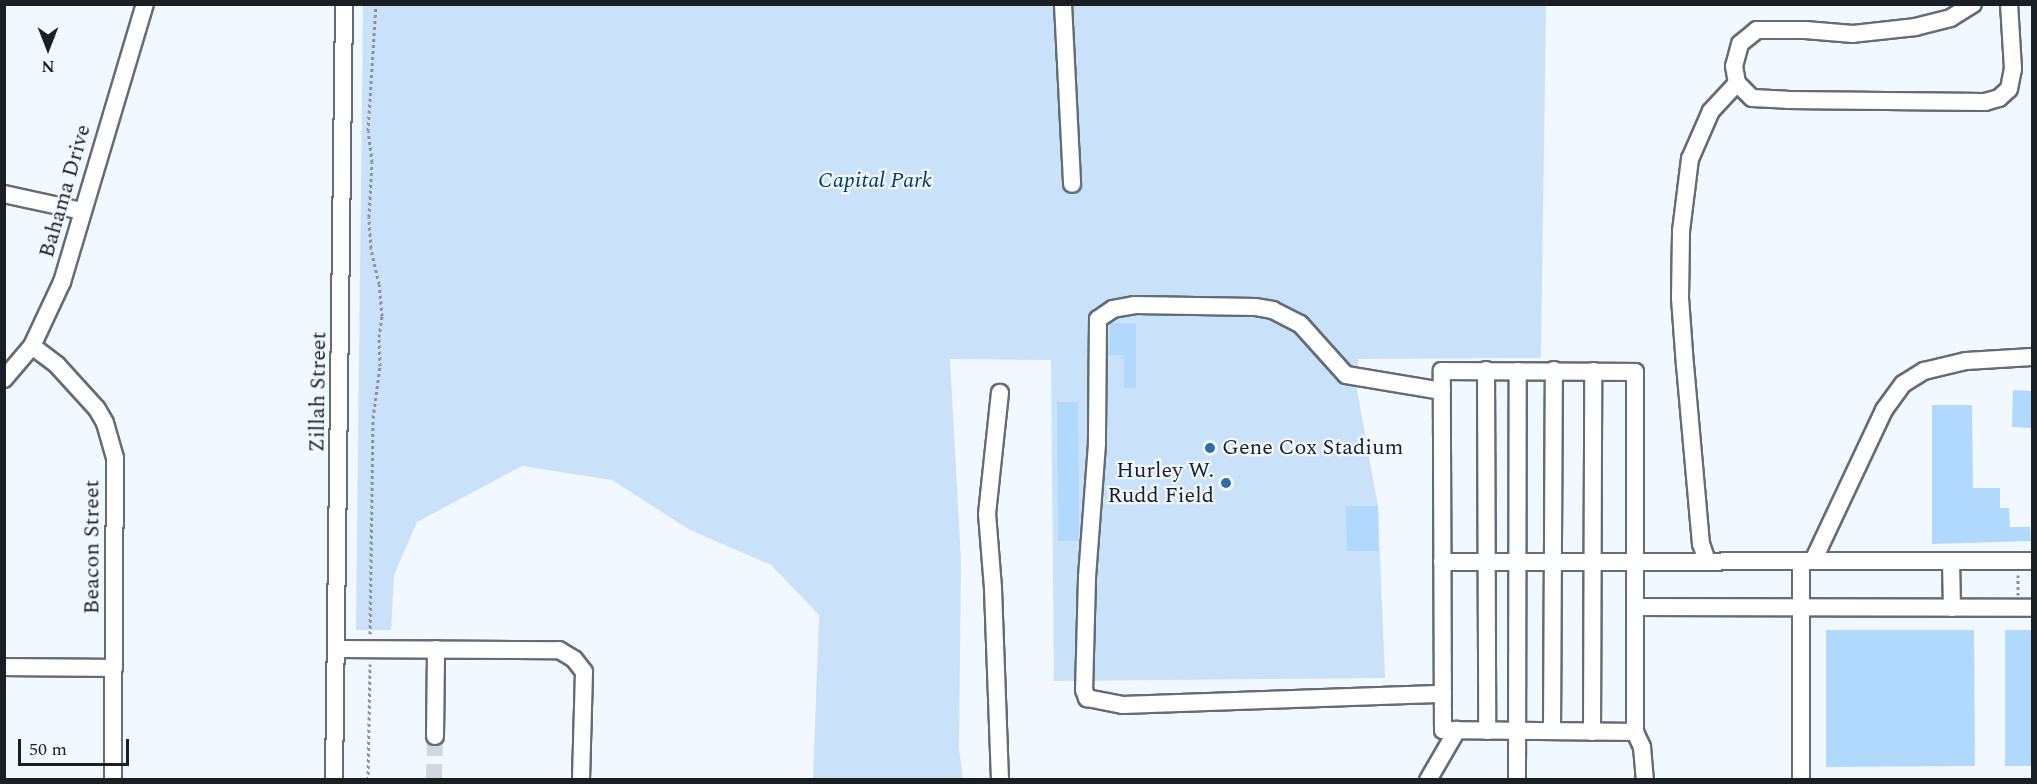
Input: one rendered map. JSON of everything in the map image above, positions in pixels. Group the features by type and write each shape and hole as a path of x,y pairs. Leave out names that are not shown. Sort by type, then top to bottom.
{"street":[{"name":"Bahama Drive","path":"4,379 32,346 62,282 146,4"},
{"name":"Zillah Street","path":"334,780 344,4"},
{"path":"1063,4 1072,184"},
{"path":"1973,4 1951,18 1906,28 1853,34 1805,30 1757,30 1740,44 1734,66 1737,83 1752,98 1985,102 1999,98 2009,89 2013,69 2008,4"},
{"path":"1707,561 1701,544 1680,298 1682,220 1690,159 1711,111 1737,83"},
{"path":"4,194 82,211"},
{"path":"1442,391 1346,375 1300,324 1273,310 1256,307 1135,305 1113,309 1098,319 1097,444 1088,578 1084,690 1088,699 1123,705 1443,694"},
{"name":"Beacon Street","path":"32,346 57,365 97,409 111,441 115,459 112,780"},
{"path":"1801,780 1801,607 1807,561 1884,410 1903,384 1924,371 1955,364 2032,357"},
{"path":"1486,370 1487,731"},
{"path":"1552,731 1554,370"},
{"path":"1635,732 1443,730 1442,371 1635,372 1635,732 1642,747 1645,780"},
{"path":"1517,780 1518,371"},
{"path":"1592,732 1593,371"},
{"path":"1000,393 987,514 993,588 1000,780"},
{"path":"1951,561 1952,608"},
{"path":"1442,562 2025,561"},
{"path":"1636,607 2025,608"},
{"path":"337,649 559,650 574,659 584,672 582,780"},
{"path":"435,736 436,649"},
{"path":"4,667 114,668"},
{"path":"1428,780 1457,730"}],"path":[{"path":"368,780 373,418 380,366 379,337 382,316 379,284 371,248 369,217 372,162 368,131 376,4"},
{"path":"2025,561 2025,608"}],"green space":[{"name":"Capital Park","path":"363,5 1546,5 1541,358 1358,359 1357,390 1378,506 1385,678 1054,681 1051,360 950,359 961,561 959,748 963,779 813,779 819,615 771,565 690,530 612,480 522,466 417,522 394,575 391,630 356,630"}],"building":[{"path":"1110,323 1136,323 1136,388 1124,388 1124,355 1108,355"},
{"path":"2013,390 2032,391 2031,428 2012,427"},
{"path":"1057,402 1078,402 1079,541 1058,541"},
{"path":"1932,405 1972,405 1973,488 2000,488 2000,508 2009,508 2010,527 2030,527 2031,541 1932,544"},
{"path":"1346,506 1378,506 1378,551 1347,551"},
{"path":"1826,630 1974,630 1975,766 1826,767"},
{"path":"2005,630 2032,630 2032,766 2005,766"}],"tunnel":[{"path":"434,780 435,736"}],"place":[{"name":"Gene Cox Stadium","path":"1210,448"},
{"name":"Hurley W. Rudd Field","path":"1226,483"}]}
